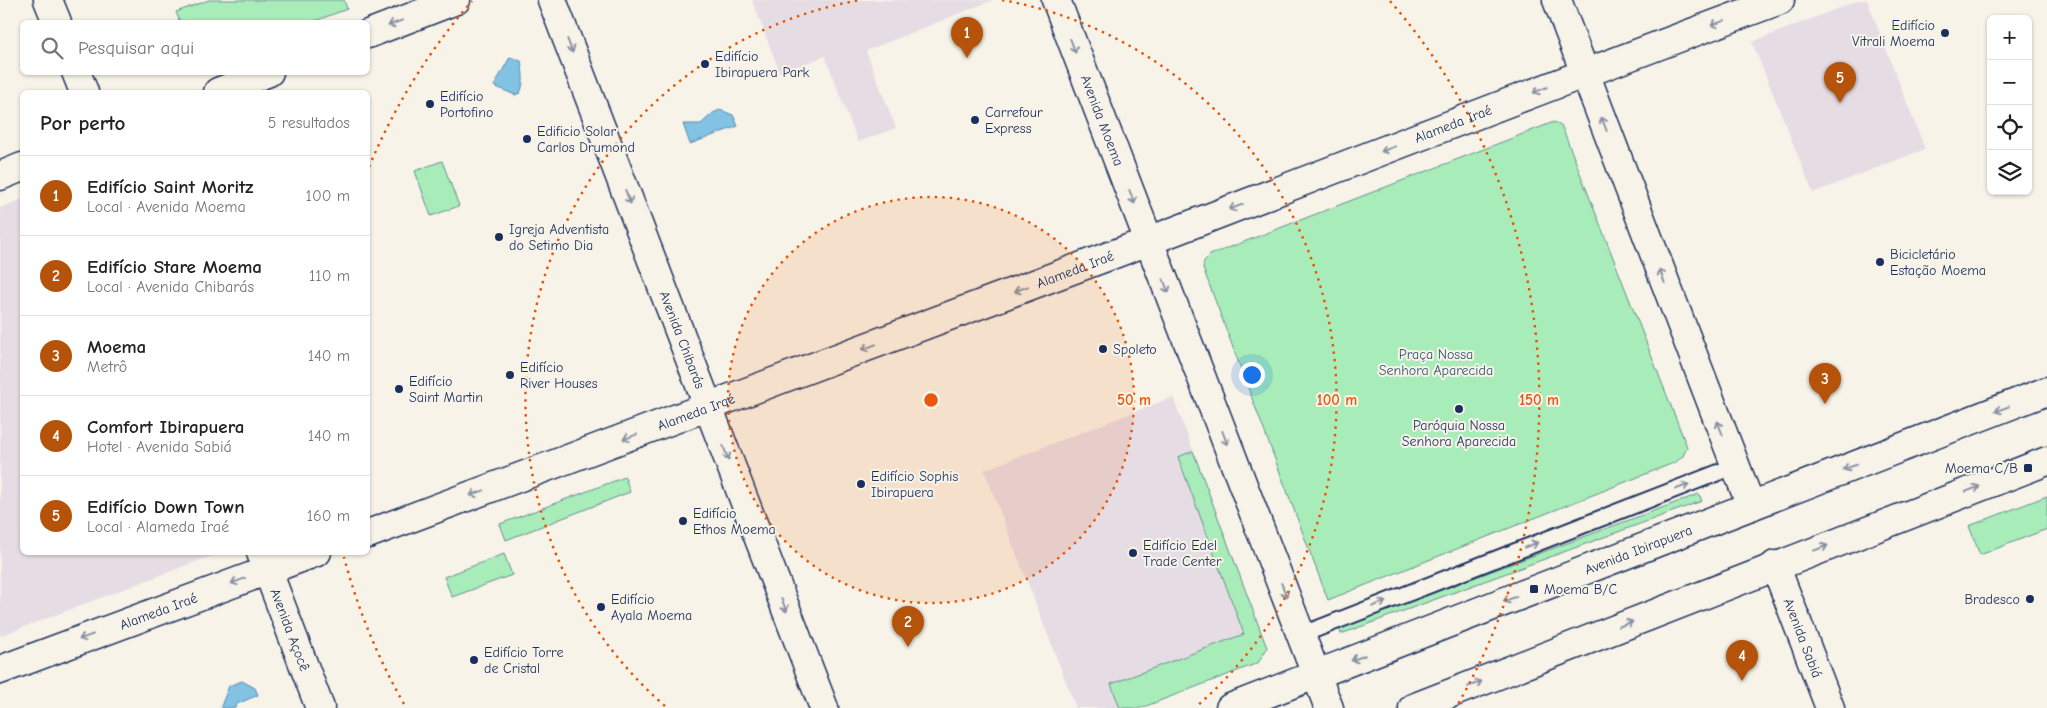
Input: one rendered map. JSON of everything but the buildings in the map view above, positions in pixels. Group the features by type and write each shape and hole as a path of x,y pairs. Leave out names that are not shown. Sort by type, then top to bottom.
{"street":[{"path":"48,0 56,20"},
{"path":"370,33 456,0"},
{"name":"Avenida Chibarás","path":"552,0 824,708"},
{"name":"Avenida Moema","path":"1056,0 1148,241"},
{"path":"1557,0 1751,506"},
{"name":"Alameda Iraé","path":"370,533 708,408 1585,72 1780,0"},
{"path":"77,75 83,90"},
{"path":"223,90 261,75"},
{"path":"0,176 20,169"},
{"path":"1148,241 1329,708"},
{"name":"Avenida Ibirapuera","path":"1230,708 2047,391"},
{"path":"1413,708 2047,461"},
{"name":"Alameda Iraé","path":"0,670 264,561 299,555"},
{"name":"Avenida Açocê","path":"264,561 320,708"},
{"name":"Avenida Sabiá","path":"1776,565 1830,708"}],"lane":[{"path":"1301,635 1735,466"}],"shaded area":[{"path":"752,0 993,0 866,51 896,128 858,142 825,56 780,73"},
{"path":"1859,0 1867,0 1925,149 1813,193 1752,42"},
{"path":"20,200 20,555 214,555 0,636 0,208"},
{"path":"1173,397 1267,648 1258,663 1141,708 1076,708 984,470"}],"green space":[{"path":"209,0 344,0 347,9 317,20 179,20 176,12"},
{"name":"Praça Nossa Senhora Aparecida","path":"1554,122 1562,127 1687,447 1683,456 1676,462 1328,600 1203,268 1204,261 1210,255"},
{"path":"442,161 459,206 431,216 415,171"},
{"path":"1193,451 1267,648 1258,663 1141,708 1120,708 1111,684 1244,634 1178,457"},
{"path":"625,477 630,492 506,540 500,524"},
{"path":"1699,494 1702,501 1341,634 1339,628"},
{"path":"2047,496 2047,529 1980,555 1969,526"},
{"path":"504,554 512,575 452,597 444,577"}],"water":[{"path":"510,57 521,61 522,89 520,93 515,95 494,86"},
{"path":"720,110 733,115 738,126 690,144 683,124 701,124 713,113"},
{"path":"242,681 255,688 258,695 237,704 235,708 222,708 221,706 229,686"}],"place":[{"name":"Edifício Vitrali Moema","path":"1945,33"},
{"name":"Edifício Saint Moritz","path":"967,58"},
{"name":"Edifício Ibirapuera Park","path":"705,64"},
{"name":"Edifício Down Town","path":"1840,103"},
{"name":"Edifício Portofino","path":"430,104"},
{"name":"Carrefour Express","path":"975,120"},
{"name":"Edificio Solar Carlos Drumond","path":"527,139"},
{"name":"Igreja Adventista do Setimo Dia","path":"499,237"},
{"name":"Bicicletário Estação Moema","path":"1880,262"},
{"name":"Spoleto","path":"1103,349"},
{"name":"Edifício River Houses","path":"510,375"},
{"name":"Edifício Saint Martin","path":"399,389"},
{"name":"Moema","path":"1825,404"},
{"name":"Paróquia Nossa Senhora Aparecida","path":"1459,409"},
{"name":"Moema C/B","path":"2028,468"},
{"name":"Edifício Sophis Ibirapuera","path":"861,484"},
{"name":"Edifício Ethos Moema","path":"683,521"},
{"name":"Edifício Edel Trade Center","path":"1133,553"},
{"name":"Moema B/C","path":"1534,589"},
{"name":"Bradesco","path":"2030,599"},
{"name":"Edifício Ayala Moema","path":"601,607"},
{"name":"Edifício Stare Moema","path":"908,647"},
{"name":"Edifício Torre de Cristal","path":"474,660"},
{"name":"Comfort Ibirapuera","path":"1742,681"}]}
